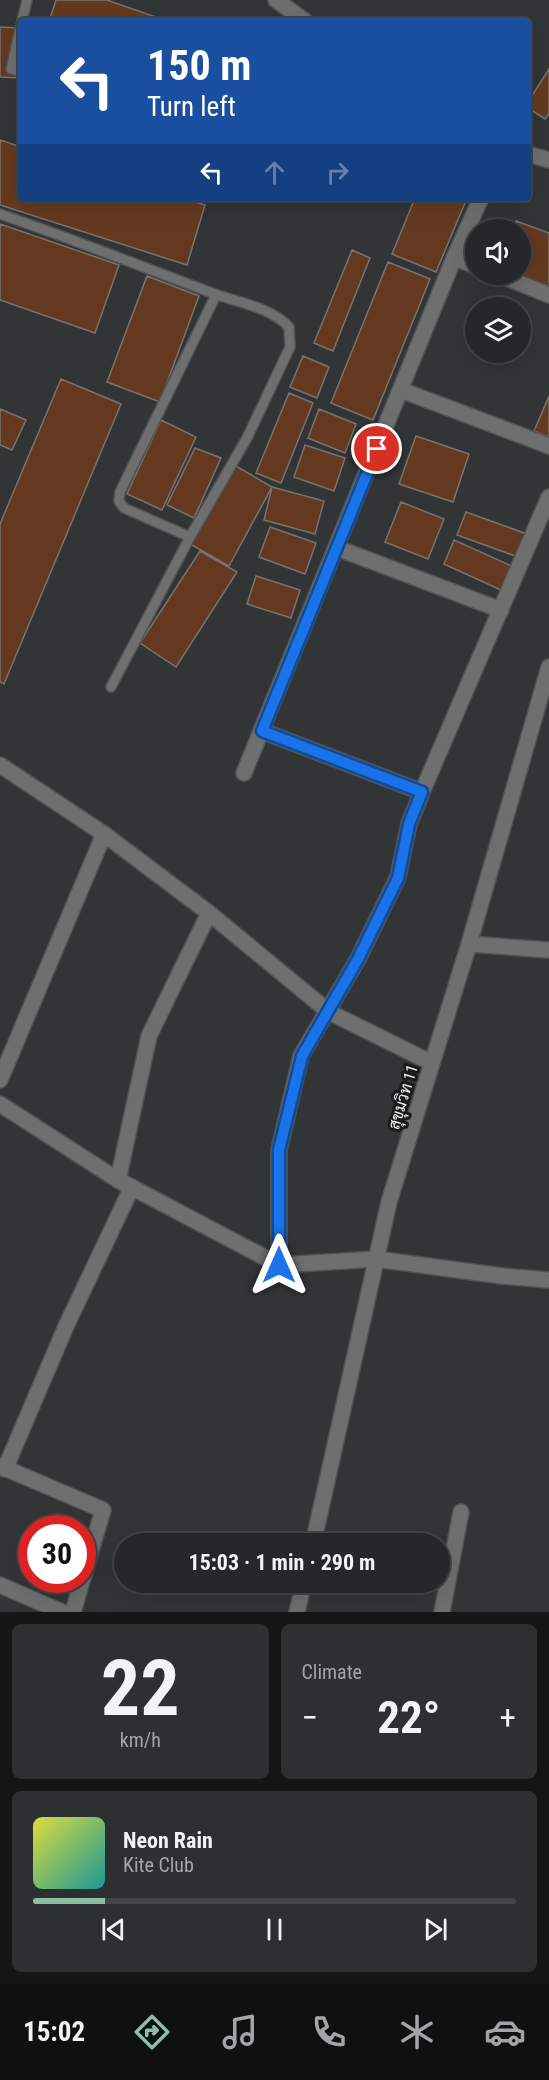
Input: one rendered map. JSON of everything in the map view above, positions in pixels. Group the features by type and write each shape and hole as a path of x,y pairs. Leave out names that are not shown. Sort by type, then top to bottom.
{"street":[{"path":"276,0 301,18"},
{"path":"531,155 549,160"},
{"path":"244,773 454,258 480,201"},
{"path":"454,258 465,262"},
{"path":"524,285 549,295"},
{"path":"401,390 549,446"},
{"path":"279,1265 279,1150 302,1056 358,959 398,878 409,824 549,497"},
{"path":"337,548 501,610"},
{"name":"สุขุมวิท 11","path":"315,1533 389,1202 469,944 549,667"},
{"path":"262,731 422,792"},
{"path":"0,765 104,834 208,913 329,1012 432,1063"},
{"path":"0,1080 104,834"},
{"path":"118,1180 149,1036 208,913"},
{"path":"469,944 549,950"},
{"path":"0,1104 118,1180 279,1265 376,1259 549,1280"},
{"path":"73,1612 103,1510 3,1467 132,1187"},
{"path":"442,1612 461,1512"},
{"path":"0,1586 62,1612"},
{"path":"297,1612 301,1593"}],"lane":[{"path":"22,18 27,0"},
{"path":"18,37 11,69 18,71"},
{"path":"0,213 71,238 216,295 278,315 289,327 290,347 248,438 190,537 111,687"},
{"path":"190,537 124,508 119,501 120,492 216,295"}],"building":[{"path":"56,0 107,0 158,18 50,18"},
{"path":"0,27 18,28 18,78 0,77"},
{"path":"549,69 549,114 545,119 531,110 531,97"},
{"path":"0,140 18,146 18,201 192,201 205,205 187,265 0,205"},
{"path":"414,201 466,201 436,272 392,254"},
{"path":"0,224 119,265 95,333 0,300"},
{"path":"531,226 549,233 549,289 531,282"},
{"path":"352,250 370,258 333,351 314,343"},
{"path":"388,262 430,279 373,420 331,403"},
{"path":"147,276 199,296 160,402 107,382"},
{"path":"303,356 329,367 317,398 290,387"},
{"path":"61,379 121,404 4,684 0,682 0,524"},
{"path":"289,393 313,403 281,483 256,473"},
{"path":"549,396 549,437 534,431"},
{"path":"0,409 26,420 12,450 0,445"},
{"path":"319,409 356,424 345,453 308,438"},
{"path":"161,420 196,437 162,510 127,494"},
{"path":"416,436 469,454 453,502 399,484"},
{"path":"305,445 345,458 334,491 294,477"},
{"path":"195,448 221,458 194,518 167,505"},
{"path":"234,465 272,487 229,566 190,544"},
{"path":"272,487 324,501 315,534 264,520"},
{"path":"401,502 444,519 428,559 385,542"},
{"path":"466,512 527,534 518,557 457,535"},
{"path":"270,527 316,543 305,574 259,557"},
{"path":"454,540 514,567 503,591 444,564"},
{"path":"200,551 237,572 176,667 140,643"},
{"path":"256,576 300,590 291,618 247,604"}],"route":[{"path":"279,1265 279,1150 302,1056 358,959 398,878 409,824 422,792 262,731 377,449"}]}
